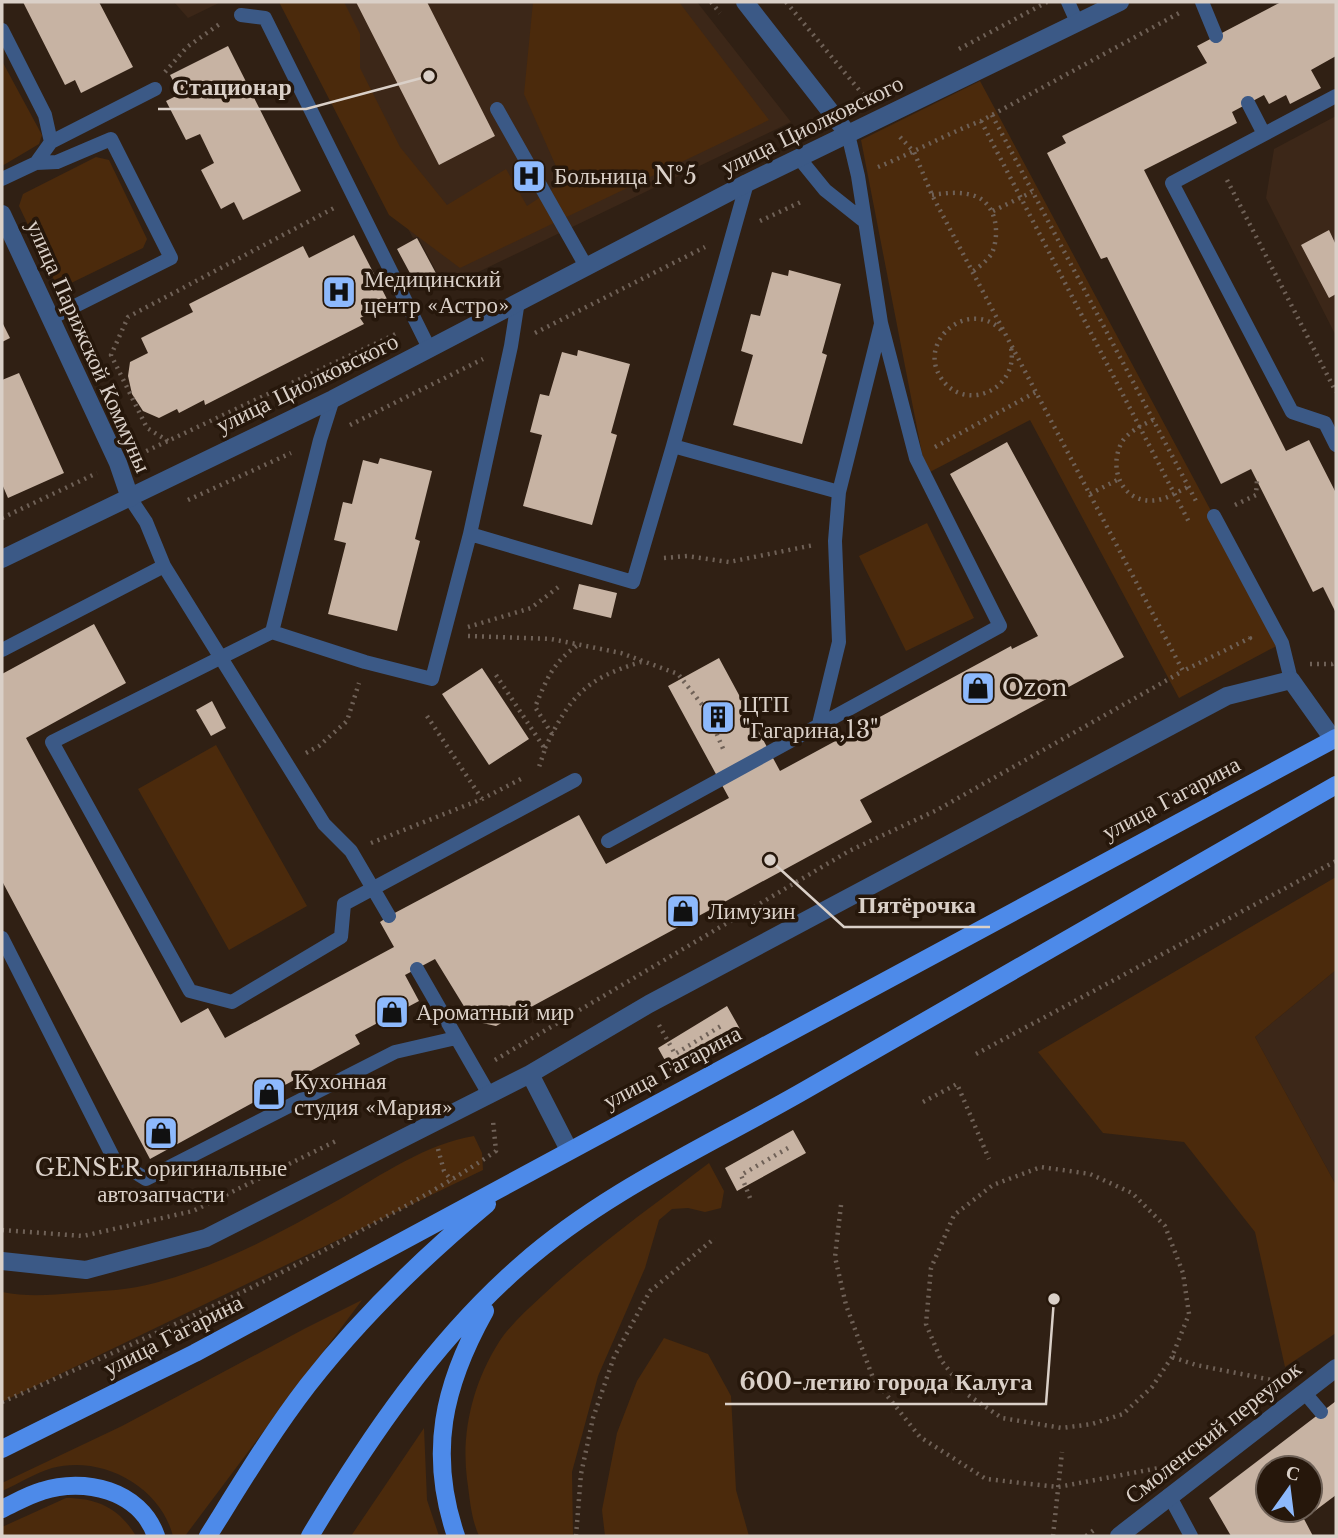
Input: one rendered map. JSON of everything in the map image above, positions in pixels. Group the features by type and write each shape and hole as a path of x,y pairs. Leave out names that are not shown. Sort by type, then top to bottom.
{"main road":[{"name":"улица Гагарина","path":"2,1447 206,1346 1335,738"},
{"path":"310,1536 410,1387 460,1328 519,1266 615,1194 776,1107 1336,785"},
{"path":"208,1536 270,1438 307,1387 389,1292 433,1249 494,1199 548,1163"},
{"path":"456,1536 444,1486 442,1424 464,1352 490,1302 519,1266"},
{"path":"2,1509 41,1491 83,1485 100,1487 130,1501 142,1513 156,1536"}],"street":[{"path":"745,2 848,134"},
{"name":"улица Циолковского","path":"2,559 430,350 518,301 587,268 747,183 1120,2"},
{"name":"улица Парижской Коммуны","path":"2,214 118,463 130,498"},
{"path":"2,1261 86,1270 206,1238 490,1096 649,1004 1227,696 1291,680 1335,738"},
{"path":"530,1074 569,1150"},
{"name":"Смоленский переулок","path":"1119,1536 1336,1368"}],"lane":[{"path":"1068,2 1077,22"},
{"path":"1202,2 1216,36"},
{"path":"242,15 265,18 430,350"},
{"path":"2,30 45,115 51,142"},
{"path":"36,163 51,142 155,89"},
{"path":"1336,96 1172,183 1292,412 1325,423 1336,445"},
{"path":"1248,103 1264,134"},
{"path":"497,109 587,268"},
{"path":"608,841 1000,626 916,458 881,323 858,176 848,134"},
{"path":"2,179 36,163 57,162 111,139 171,258 51,318"},
{"path":"799,158 825,190 864,221"},
{"path":"470,534 632,582 747,183"},
{"path":"518,301 511,346 470,534 432,679 365,662 272,632 52,742 190,991 232,1002 341,937 344,904 575,780"},
{"path":"819,724 839,642 835,541 839,492 881,323"},
{"path":"272,632 332,399"},
{"path":"673,446 839,492"},
{"path":"130,498 146,522 164,566 324,824 351,851 389,916"},
{"path":"1214,516 1282,643 1291,680"},
{"path":"2,650 164,566"},
{"path":"2,938 114,1159 146,1179 396,1052 456,1038"},
{"path":"416,969 490,1096"},
{"path":"1304,1392 1321,1412"},
{"path":"1169,1495 1191,1536"}],"path":[{"path":"786,2 865,97"},
{"path":"858,176 981,121 1187,8"},
{"path":"155,89 171,63 187,47 214,27 242,15"},
{"path":"992,115 1200,509"},
{"path":"981,121 1192,528"},
{"path":"914,152 932,195 1183,671"},
{"path":"1216,160 1336,392"},
{"path":"186,501 320,440 825,190"},
{"path":"992,211 1021,199 1032,191"},
{"path":"932,195 954,192 977,196 992,211 997,234 991,256 972,272"},
{"path":"168,441 147,428 111,355 128,317 314,218"},
{"path":"967,319 983,319 996,326 1007,337 1012,351 1011,366 1005,380 993,391 979,396 964,395 950,388 940,377 935,363 936,348 942,334 953,324 967,319"},
{"path":"916,458 1036,392"},
{"path":"1153,420 1139,426 1123,440 1117,455 1115,472 1124,490 1142,499 1158,500 1188,487"},
{"path":"1090,495 1119,479"},
{"path":"1256,495 1257,481"},
{"path":"639,561 687,556 729,562 835,541"},
{"path":"443,635 531,608 584,568"},
{"path":"475,1071 849,850 937,810 1183,671 1250,639 1244,628"},
{"path":"443,635 551,639 621,653 678,674 708,711 732,772"},
{"path":"552,734 535,707 550,671 563,656 578,645"},
{"path":"319,746 347,721 365,662"},
{"path":"351,851 482,799 540,769 545,749 565,708 584,688 616,669 642,662"},
{"path":"496,675 545,749"},
{"path":"428,716 482,799"},
{"path":"976,1054 1336,861"},
{"path":"675,1054 721,1026"},
{"path":"923,1102 957,1084 989,1159"},
{"path":"2,1402 114,1353 283,1272 452,1181 496,1151 490,1096"},
{"path":"2,1230 83,1236 193,1211 341,1138"},
{"path":"750,1198 741,1175 788,1148"},
{"path":"1041,1167 1090,1174 1132,1193 1165,1226 1183,1273 1189,1314 1172,1357 1152,1387 1123,1414 1092,1424 1062,1428 1002,1418 968,1395 941,1360 926,1324 931,1268 954,1215 993,1185 1041,1167"},
{"path":"444,1171 452,1181"},
{"path":"841,1205 835,1257 846,1304 873,1378 920,1437 985,1479 1058,1487 1177,1465"},
{"path":"576,1536 580,1474 593,1418 614,1357 650,1291 715,1238"},
{"path":"1172,1357 1196,1365 1290,1383 1304,1392"},
{"path":"1053,1536 1062,1452"}],"shaded area":[{"path":"174,2 221,2 188,18"},
{"path":"279,2 344,2 360,34 360,68 400,147 447,205 506,169 527,206 563,182 524,94 533,2 679,2 769,120 460,268 389,215"},
{"name":"Больница №5","path":"289,2 697,2 791,122 445,288 418,237 413,238"},
{"path":"2,61 42,135 39,144 2,166"},
{"path":"980,81 1282,643 1179,698 1030,420 926,474 861,140"},
{"path":"1336,116 1336,336 1266,198 1274,149"},
{"path":"96,157 109,160 147,239 143,248 65,286 55,282 19,206 23,194"},
{"path":"927,523 974,618 906,651 859,556"},
{"path":"216,745 307,906 229,950 138,789"},
{"path":"1336,877 1336,970 1255,1037 1336,1185 1336,1333 1285,1367 1255,1232 1184,1142 1103,1133 1038,1052"},
{"path":"1336,970 1336,1185 1255,1037"},
{"path":"474,1136 482,1153 483,1170 2,1402 2,1292 39,1295 106,1291 180,1276 273,1236 421,1153"},
{"path":"709,1163 724,1191 721,1208 705,1212 688,1208 672,1209 659,1220 645,1268 598,1376 572,1472 573,1536 479,1536 472,1516 466,1444 476,1391 499,1342 525,1312 562,1278"},
{"path":"362,1300 185,1536 173,1536 156,1502 142,1489 126,1478 90,1466 52,1468 2,1491 2,1483 122,1426"},
{"path":"664,1338 708,1354 731,1396 736,1490 749,1536 605,1536 602,1510 617,1433 637,1381"},
{"path":"424,1428 427,1500 439,1536 351,1536"},
{"path":"66,1498 88,1500 107,1507 123,1519 136,1536 2,1536 2,1527"}],"building":[{"path":"23,2 99,2 133,67 81,93 75,80 65,85"},
{"path":"356,2 427,2 495,136 439,165"},
{"path":"1281,2 1336,2 1336,56 1311,70 1321,88 1290,104 1286,95 1269,104 1264,95 1232,112 1237,123 1144,170 1286,451 1309,440 1336,493 1336,613 1323,587 1313,592 1251,469 1221,484 1107,257 1101,259 1047,153 1066,143 1062,136 1207,63 1197,46"},
{"path":"228,46 301,191 243,220 234,202 221,209 201,170 214,163 200,134 186,140 166,101 180,94 170,75"},
{"path":"1329,230 1336,245 1336,294 1329,298 1301,245"},
{"path":"354,235 389,303 360,318 364,324 205,405 204,400 179,413 177,409 159,418 143,411 132,394 128,376 130,362 148,353 141,338 193,312 189,304 303,246 309,258"},
{"path":"417,238 438,277 418,288 397,249"},
{"path":"789,270 841,284 822,353 827,355 802,444 733,425 753,355 741,351 751,314 760,316 772,272 788,276"},
{"path":"2,322 10,338 2,342"},
{"path":"578,350 630,364 611,433 617,435 592,525 523,506 542,435 530,432 540,394 549,396 562,352 577,356"},
{"path":"19,373 64,473 8,498 2,484 2,380"},
{"path":"1007,442 1124,657 860,800 872,822 496,1026 473,1021 435,959 405,975 419,1001 355,1035 360,1044 150,1159 2,881 2,674 94,624 126,683 26,738 181,1023 208,1008 225,1038 394,947 380,922 389,916 579,815 606,864 729,798 668,686 719,658 780,771 1011,646 1012,649 1038,636 950,474"},
{"path":"380,458 432,471 415,539 420,541 397,631 328,614 346,543 334,540 343,502 352,504 363,460 378,464"},
{"path":"579,584 617,593 611,618 573,609"},
{"path":"482,668 529,739 489,765 442,694"},
{"path":"212,701 226,728 211,736 196,710"},
{"path":"727,1006 740,1029 671,1071 658,1048"},
{"path":"793,1130 806,1153 737,1191 725,1168"},
{"path":"1336,1401 1336,1495 1324,1504 1324,1454 1267,1454"},
{"path":"1254,1464 1254,1524 1307,1524 1313,1536 1231,1536 1209,1498"}],"place":[{"name":"Стационар","path":"429,76"},
{"name":"Больница №5","path":"529,176"},
{"name":"Медицинский центр «Астро»","path":"339,292"},
{"name":"Ozon","path":"978,688"},
{"name":"ЦТП \"Гагарина,13\"","path":"718,717"},
{"name":"Пятёрочка","path":"770,860"},
{"name":"Лимузин","path":"683,911"},
{"name":"Ароматный мир","path":"392,1012"},
{"name":"Кухонная студия «Мария»","path":"269,1094"},
{"name":"GENSER оригинальные автозапчасти","path":"161,1133"},
{"name":"600-летию города Калуга","path":"1054,1299"}]}
